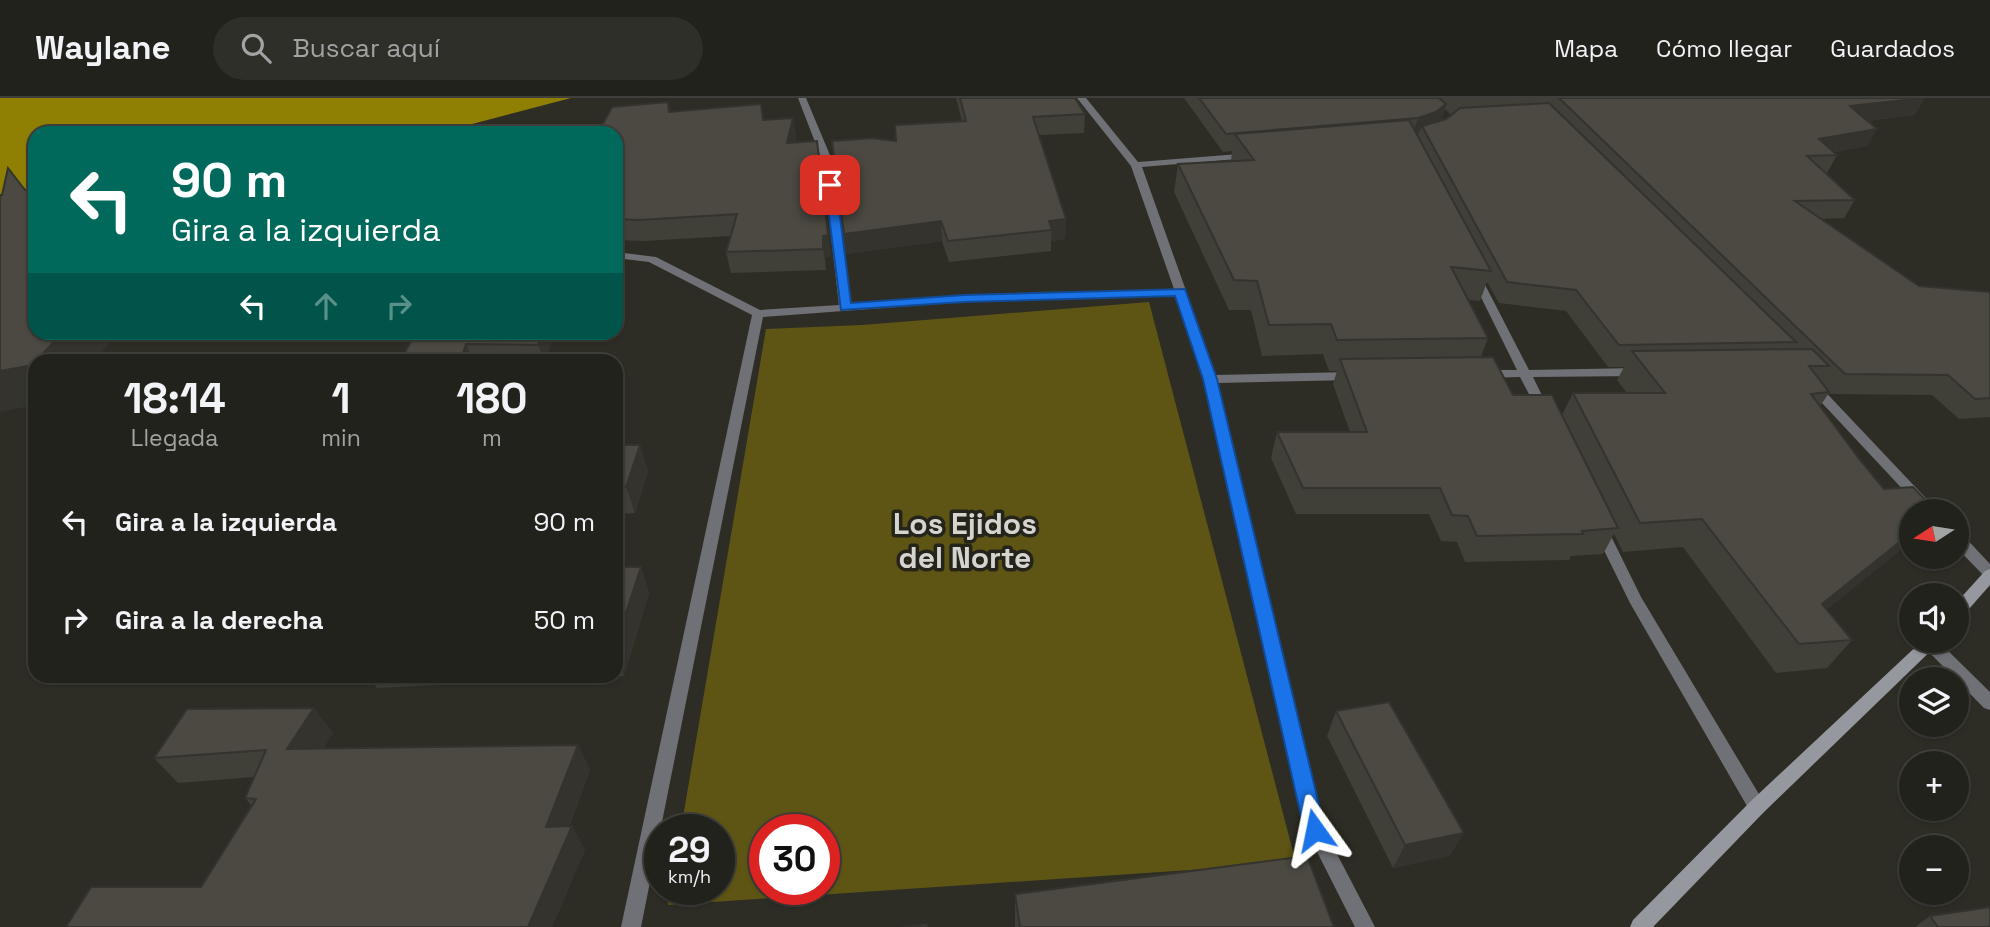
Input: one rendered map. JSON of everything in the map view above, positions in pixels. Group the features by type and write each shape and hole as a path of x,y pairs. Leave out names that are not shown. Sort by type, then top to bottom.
{"main road":[{"path":"1969,599 1990,574"},
{"path":"1640,927 1757,807 1921,653"}],"street":[{"path":"802,98 827,160 845,307"},
{"path":"1081,98 1136,165 1210,379 1315,830 1365,927"},
{"path":"1136,165 1257,155"},
{"path":"623,256 652,259 758,314 964,299 1180,292"},
{"path":"1469,264 1550,424"},
{"path":"632,927 758,314"},
{"path":"1798,371 1920,499"},
{"path":"1471,374 1648,372"},
{"path":"1210,379 1361,376"},
{"path":"1592,511 1635,599 1757,807"},
{"path":"1969,551 1990,574"},
{"path":"1943,653 1990,703"}],"shaded area":[{"path":"0,98 571,98 465,126 28,126 28,206 0,211"},
{"path":"1149,302 1296,863 840,893 840,814 749,814 749,900 735,901 735,814 684,814 766,329 862,325"}],"building":[{"path":"960,98 1075,98 1085,114 1033,117 1066,219 1049,221 1052,230 948,241 941,221 844,234 832,141 872,138 896,141 895,125 966,121"},
{"path":"1199,98 1439,98 1446,104 1436,112 1418,118 1226,134"},
{"path":"1559,98 1924,98 1850,106 1877,129 1819,139 1837,155 1807,156 1855,200 1795,201 1919,286 1990,292 1990,398 1975,399 1948,375 1845,374"},
{"path":"668,102 669,112 761,104 763,120 793,118 787,143 817,141 828,235 823,236 823,249 726,252 737,214 623,219 623,126 602,126 612,107"},
{"path":"1549,103 1796,342 1619,345 1576,290 1507,282 1422,126 1446,119 1460,108"},
{"path":"1409,120 1491,271 1451,267 1488,338 1337,340 1331,324 1269,325 1257,281 1234,280 1178,164 1254,160 1235,134"},
{"path":"8,168 25,190 28,189 28,340 56,340 43,354 28,354 28,366 0,371 0,195"},
{"path":"412,340 540,340 538,345 466,344 463,354 404,354"},
{"path":"1812,349 1829,366 1809,366 1829,392 1811,394 1884,489 1913,487 1924,499 1899,499 1899,543 1822,604 1852,640 1799,644 1702,519 1640,523 1573,393 1665,393 1632,351"},
{"path":"1493,357 1513,395 1552,395 1618,528 1582,531 1583,534 1477,536 1468,516 1452,515 1440,488 1303,488 1277,432 1367,432 1340,359"},
{"path":"623,445 640,445 626,487 623,487"},
{"path":"623,567 641,567 623,622"},
{"path":"1389,702 1464,833 1405,845 1336,711"},
{"path":"314,708 287,749 578,745 546,827 572,826 528,927 66,927 91,887 201,887 256,799 245,798 266,750 154,758 187,709"},
{"path":"1307,856 1334,927 1020,927 1015,894"},
{"path":"1990,907 1990,927 1938,927 1930,916"},
{"path":"927,924 928,927 903,927"}],"district":[{"name":"Los Ejidos del Norte","path":"965,541"}],"route":[{"path":"830,185 845,307 964,299 1180,292 1210,379 1315,830"}]}
